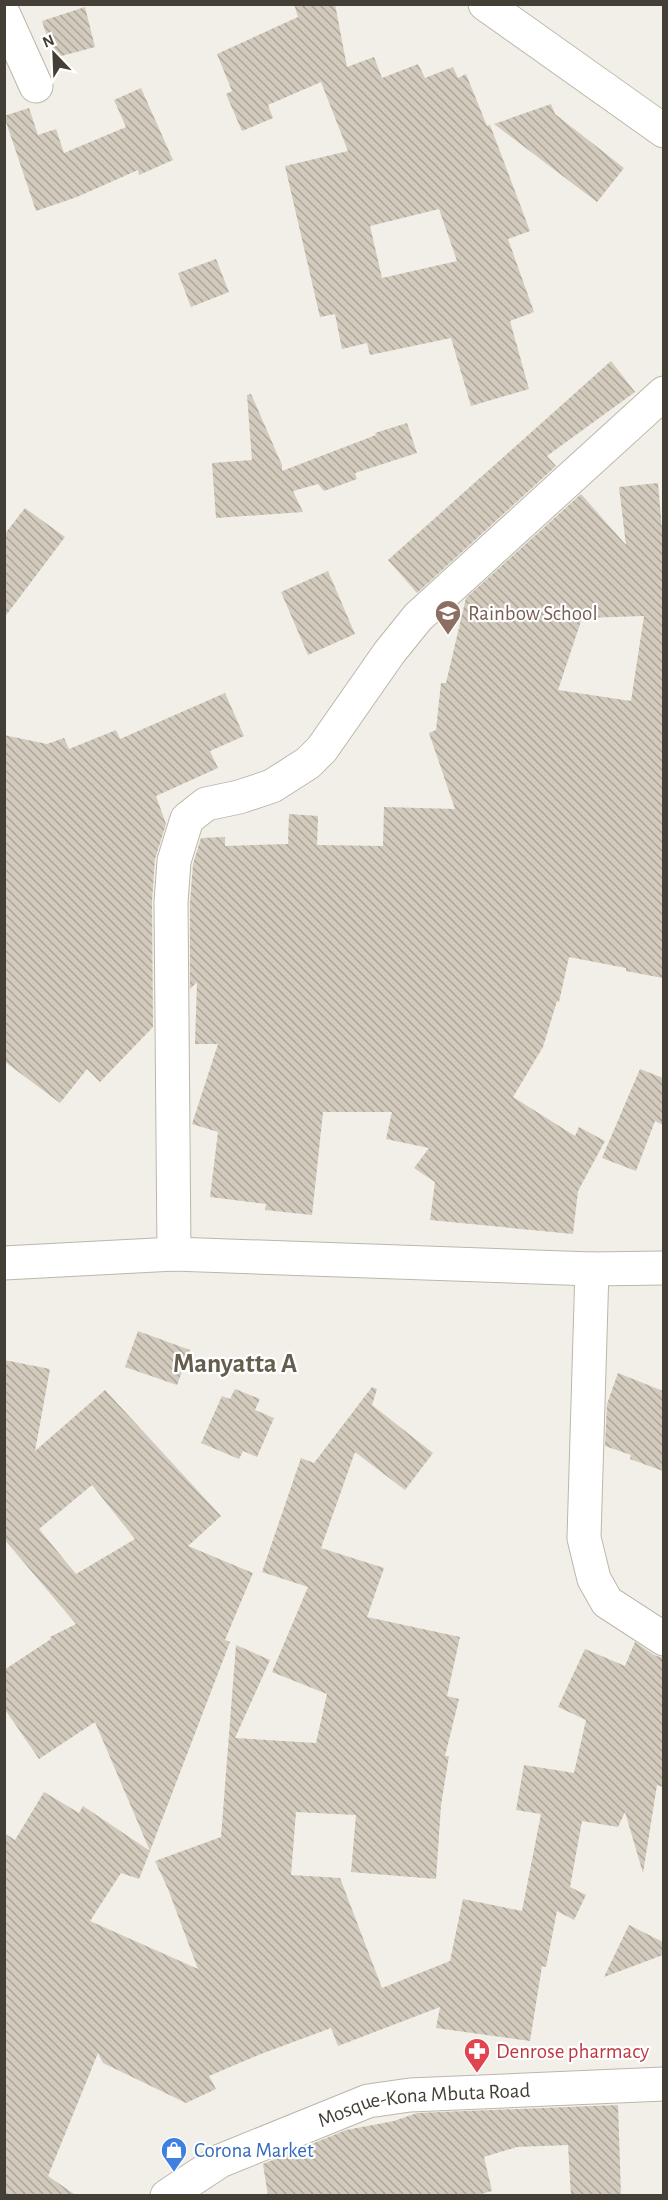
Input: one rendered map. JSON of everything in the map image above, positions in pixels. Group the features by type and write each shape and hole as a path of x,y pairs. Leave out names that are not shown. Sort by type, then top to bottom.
{"street":[{"path":"485,4 663,131"},
{"path":"4,15 36,86"},
{"path":"174,1254 171,902 174,861 187,819 206,804 272,786 308,763 322,749 418,617 660,400"},
{"path":"4,1263 174,1254 592,1269 663,1268"},
{"path":"592,1269 584,1538 594,1579 607,1602 663,1639"},
{"name":"Mosque-Kona Mbuta Road","path":"167,2196 220,2161 368,2101 410,2096 663,2084"}],"building":[{"path":"294,4 335,4 347,67 374,57 382,78 418,64 425,78 453,67 458,78 466,74 487,126 490,125 530,231 508,239 534,312 510,321 529,389 471,406 451,338 370,355 367,343 342,349 335,314 320,317 285,166 348,151 321,82 268,105 273,118 242,131 226,94 232,91 217,54 298,17","holes":["439,209 457,261 382,278 370,226"]},
{"path":"85,7 95,47 54,58 42,21"},
{"path":"141,88 173,160 139,175 138,170 77,197 36,211 4,116 29,108 38,135 56,129 64,153 126,127 114,100"},
{"path":"551,104 555,114 624,168 597,202 494,124"},
{"path":"216,259 229,292 191,307 178,273"},
{"path":"611,361 635,392 547,456 556,466 417,593 388,560"},
{"path":"251,394 282,465 282,471 376,435 375,433 407,423 417,453 355,473 357,479 324,491 318,484 293,491 303,512 216,518 212,463 252,460 247,395"},
{"path":"658,483 663,541 663,978 569,957 559,1002 557,1001 543,1047 513,1097 575,1136 579,1127 605,1141 578,1191 573,1234 430,1220 435,1182 414,1168 429,1148 386,1139 392,1112 323,1112 312,1215 265,1210 266,1204 210,1197 218,1132 192,1124 218,1044 195,1044 197,982 190,989 190,903 193,864 201,838 225,837 225,846 288,844 289,814 318,816 317,845 383,846 384,807 455,809 429,733 436,730 441,683 446,683 466,598 581,494 626,545 619,487","holes":["644,616 631,701 558,690 582,618"]},
{"path":"25,508 65,537 4,618 4,535"},
{"path":"328,571 355,634 308,655 281,592"},
{"path":"225,693 244,736 210,751 218,768 156,796 166,824 155,859 152,901 153,1027 100,1082 87,1069 60,1103 4,1061 4,735 47,744 64,738 69,749 116,730 120,739"},
{"path":"640,1069 663,1078 663,1125 655,1121 636,1171 602,1158"},
{"path":"138,1331 190,1350 177,1385 125,1367"},
{"path":"4,1360 50,1369 35,1451 105,1390 221,1516 188,1546 253,1573 225,1640 230,1642 150,1851 95,1722 39,1759 4,1708 4,1670 51,1639 50,1637 76,1624 4,1539","holes":["92,1485 135,1539 76,1574 39,1529"]},
{"path":"618,1373 663,1391 663,1471 630,1459 631,1455 605,1446 607,1404"},
{"path":"372,1387 377,1389 372,1405 433,1453 405,1490 355,1452 321,1548 384,1568 367,1617 460,1637 447,1696 459,1699 445,1756 449,1756 441,1805 436,1879 351,1872 356,1815 296,1812 291,1875 340,1878 382,1988 450,1961 463,1899 522,1911 541,1814 516,1810 524,1765 574,1773 586,1720 558,1707 585,1649 625,1666 635,1642 654,1655 663,1658 663,1787 657,1785 643,1873 625,1812 618,1827 582,1821 570,1887 586,1895 574,1920 557,1911 546,1967 542,1966 530,2041 436,2028 440,2007 338,2046 331,2028 261,2054 209,2076 216,2089 186,2103 103,2063 98,2053 48,2176 77,2196 4,2196 4,1833 15,1840 44,1792 79,1813 83,1806 150,1851 139,1879 121,1873 90,1921 198,1969 155,1861 221,1837 236,1645 270,1660 235,1738 316,1743 327,1694 272,1672 308,1587 262,1572 301,1458 314,1463"},
{"path":"235,1389 260,1399 255,1410 274,1418 257,1457 243,1451 239,1459 201,1443 222,1396 230,1399"},
{"path":"629,1925 663,1942 663,1955 604,1977"},
{"path":"618,2105 621,2196 571,2196 568,2145 517,2147 484,2157 492,2191 474,2196 268,2196 263,2164 346,2130 394,2121 417,2113"}],"place":[{"name":"Rainbow School","path":"448,636"},
{"name":"Denrose pharmacy","path":"477,2074"},
{"name":"Corona Market","path":"174,2173"}],"district":[{"name":"Manyatta A","path":"235,1363"}]}
